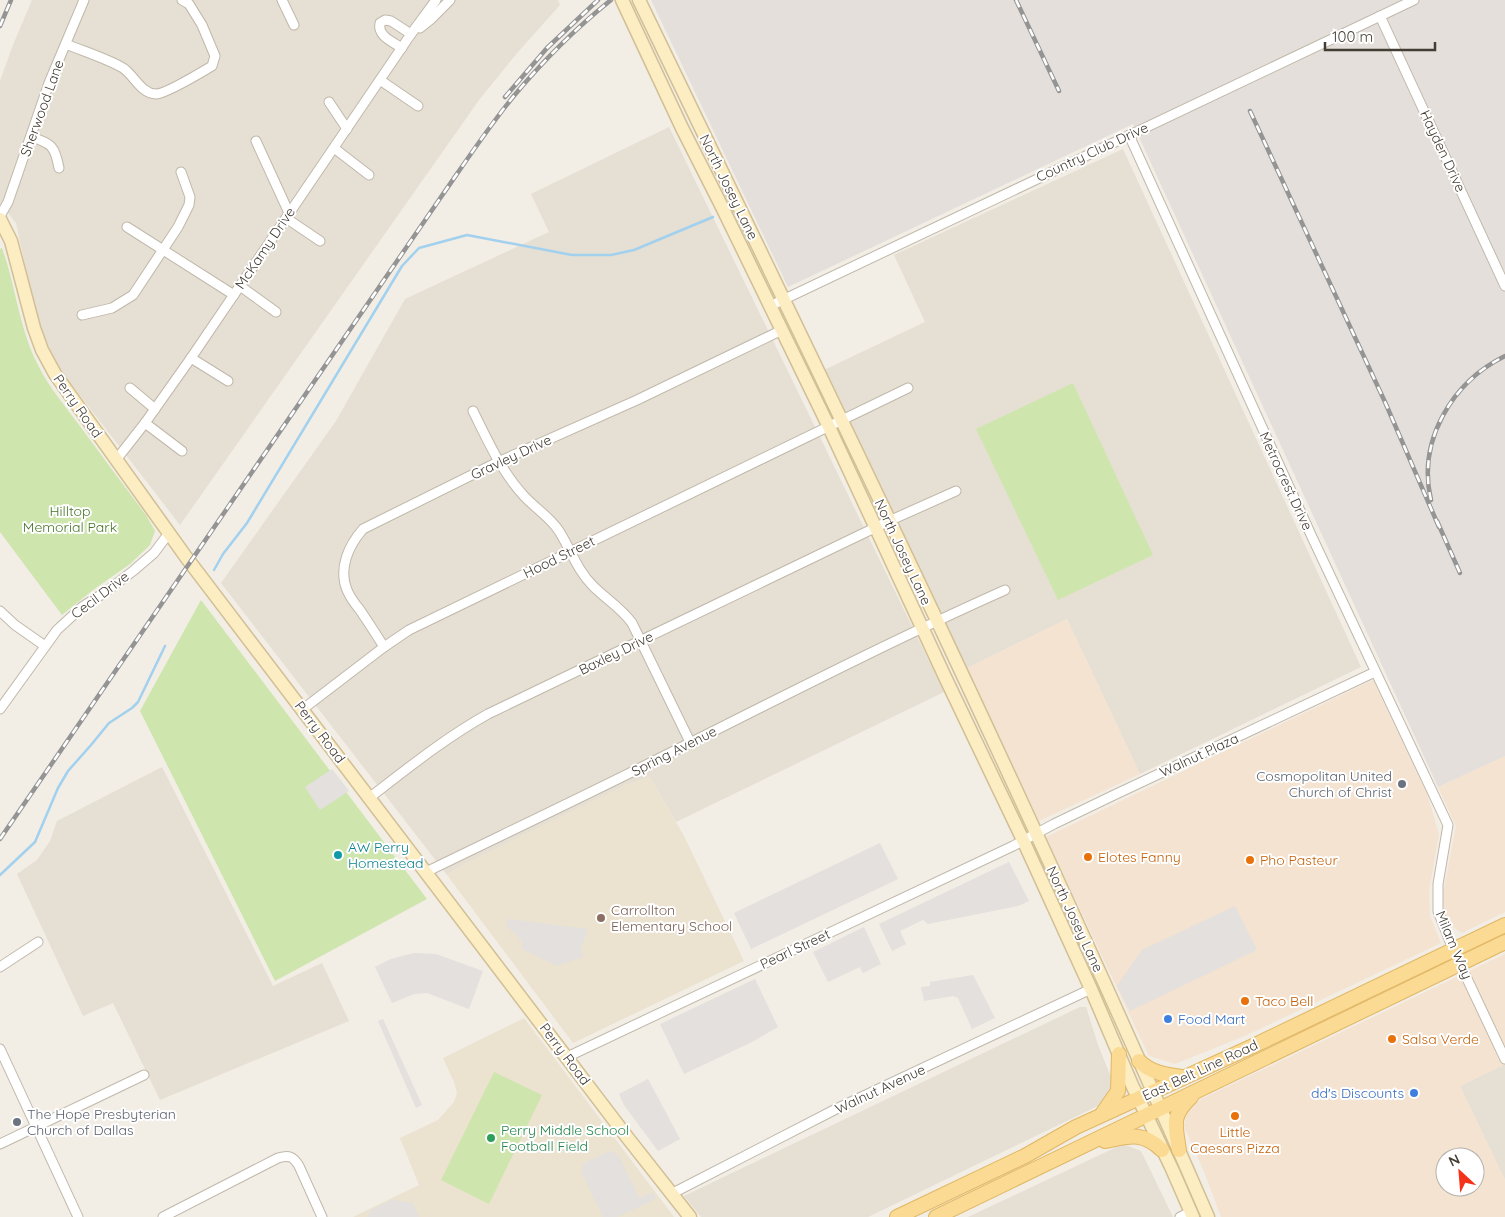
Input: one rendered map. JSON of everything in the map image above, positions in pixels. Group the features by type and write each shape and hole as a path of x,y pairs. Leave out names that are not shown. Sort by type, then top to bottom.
{"main road":[{"name":"North Josey Lane","path":"622,0 829,427 1023,840 1092,989 1188,1215"},
{"name":"North Josey Lane","path":"639,0 842,421 1036,833 1208,1217"},
{"name":"Perry Road","path":"0,217 11,241 34,328 42,350 55,374 169,533 690,1217"},
{"name":"East Belt Line Road","path":"897,1217 1025,1156 1076,1127 1505,925"},
{"name":"East Belt Line Road","path":"936,1217 1505,942"},
{"path":"1304,1039 1315,1024 1356,1003 1367,991"},
{"path":"1225,1077 1241,1062 1289,1037 1296,1024"},
{"path":"1100,1116 1118,1091 1119,1054"},
{"path":"1139,1061 1151,1070 1182,1077"},
{"path":"1179,1150 1176,1129 1177,1113 1199,1090"},
{"path":"1087,1144 1132,1135 1142,1136 1162,1150"}],"street":[{"name":"Sherwood Lane","path":"0,217 8,202 49,83 84,0"},
{"path":"66,44 123,68 142,87 149,92 157,94 185,82 212,66 215,56 195,12 189,4 182,0"},
{"path":"282,0 294,25"},
{"name":"McKamy Drive","path":"116,460 191,358 436,0"},
{"name":"McKamy Drive","path":"411,34 430,20 450,0"},
{"name":"Country Club Drive","path":"770,306 1414,0"},
{"name":"Hayden Drive","path":"1380,16 1505,286"},
{"path":"402,48 381,34 380,24 385,20 391,21 411,34"},
{"path":"380,80 418,106"},
{"path":"329,102 347,129"},
{"name":"Metrocrest Drive","path":"1129,135 1309,530 1448,825"},
{"path":"31,137 46,142 56,154 59,168"},
{"path":"256,141 288,215 320,241"},
{"path":"334,148 369,175"},
{"path":"82,316 112,308 133,295 178,227 189,205 190,197 181,172"},
{"path":"127,227 163,248 234,295"},
{"path":"240,286 276,312"},
{"name":"Gravley Drive","path":"384,647 347,590 344,576 344,564 353,540 364,529 498,462 637,400 782,330"},
{"path":"191,358 228,381"},
{"path":"130,388 155,409"},
{"name":"Hood Street","path":"303,710 409,630 908,388"},
{"path":"473,411 498,462 525,497 550,519 559,531 582,573 632,623 690,742"},
{"path":"145,423 182,451"},
{"name":"Baxley Drive","path":"369,798 435,747 488,714 889,521 956,491"},
{"name":"Cecil Drive","path":"0,709 57,630 82,607 133,571 154,552 169,533"},
{"name":"Spring Avenue","path":"426,872 865,657 922,627 1005,590"},
{"path":"0,611 15,625 45,646"},
{"name":"Walnut Plaza","path":"1023,840 1153,776 1375,672"},
{"name":"Milam Way","path":"1448,825 1438,884 1438,911 1453,949 1505,1059"},
{"name":"Pearl Street","path":"567,1057 1023,840"},
{"path":"0,967 38,942"},
{"name":"Walnut Avenue","path":"671,1194 838,1108 1092,989"},
{"path":"0,1049 78,1217"},
{"path":"0,1144 144,1075"},
{"path":"163,1217 278,1158 288,1156 294,1158 299,1166 322,1217"}],"shaded area":[{"path":"32,0 558,0 560,5 479,100 180,525 58,367 43,334 30,288 16,223 0,203 0,81"},
{"path":"651,0 1505,0 1505,756 1438,787 1133,124 788,287"},
{"path":"669,127 944,692 676,822 650,777 626,785 459,867 447,875 221,583 336,421 405,299 549,232 531,194"},
{"path":"1123,149 1361,667 1140,774 1067,619 967,668 824,370 925,322 894,255"},
{"path":"1067,619 1140,774 1039,821 967,668"},
{"path":"1373,680 1427,794 1439,834 1429,891 1430,916 1441,943 1247,1035 1175,1064 1149,1056 1046,837"},
{"path":"1505,756 1505,912 1462,933 1447,923 1442,899 1456,826 1438,787"},
{"path":"162,767 273,986 322,963 349,1021 160,1100 113,1003 83,1016 17,874 37,860 50,841 57,821"},
{"path":"332,769 349,791 320,810 305,787"},
{"name":"Carrollton Elementary School","path":"650,777 685,838 744,961 573,1043 447,875 459,867 626,785"},
{"path":"880,843 898,879 751,949 734,913"},
{"path":"1009,862 1029,901 1018,906 928,924 923,920 900,931 906,944 892,951 879,924"},
{"path":"1235,906 1257,950 1130,1011 1117,986 1142,950"},
{"path":"507,919 588,929 581,948 583,957 557,966 522,949 522,941 506,925"},
{"path":"864,927 881,964 863,973 860,967 828,982 813,952"},
{"path":"414,953 436,954 483,971 469,1009 427,993 414,994 392,1003 375,967 391,959"},
{"path":"1505,954 1505,1047 1469,971"},
{"path":"973,975 995,1018 972,1029 958,998 953,996 924,1001 921,987 930,986 930,982"},
{"path":"1461,975 1504,1065 1460,1086 1505,1180 1505,1217 1221,1217 1184,1126 1188,1110 1199,1100"},
{"path":"755,979 778,1027 752,1042 684,1074 660,1024"},
{"path":"1080,1007 1086,1007 1098,1045 1113,1082 1104,1103 868,1217 701,1217 684,1196"},
{"path":"524,1018 674,1217 353,1217 419,1185 400,1138 438,1120 454,1102 457,1093 443,1058"},
{"path":"383,1019 422,1105 416,1108 378,1021"},
{"path":"1505,1064 1505,1180 1460,1086"},
{"path":"648,1079 680,1139 658,1151 624,1105 619,1094"},
{"path":"1123,1144 1141,1151 1173,1217 968,1217"},
{"path":"610,1151 619,1156 639,1198 653,1192 656,1199 617,1217 603,1217 581,1171 584,1163"},
{"path":"392,1200 413,1203 419,1217 367,1217 371,1210"}],"green space":[{"name":"Hilltop Memorial Park","path":"2,248 26,337 42,373 58,398 146,515 155,531 150,545 130,564 62,615 0,532 0,249"},
{"path":"1073,383 1153,555 1058,600 976,429"},
{"path":"201,600 427,899 275,981 140,711"},
{"name":"Perry Middle School Football Field","path":"494,1072 542,1095 489,1204 441,1180"}],"waterway":[{"path":"214,570 223,554 247,523 402,266 419,248 467,235 572,255 611,255 634,250 713,217"},
{"path":"0,875 35,842 58,788 68,771 109,723 138,702 165,646"}],"railway":[{"path":"0,26 11,0"},
{"path":"505,97 547,48 598,0"},
{"path":"0,839 485,134 513,97 548,58 611,0"},
{"path":"1016,0 1059,91"},
{"path":"1250,111 1385,402 1439,527"},
{"path":"1431,500 1428,478 1429,456 1434,435 1443,416 1455,397 1469,381 1486,367 1505,356"},
{"path":"1437,521 1460,573"}],"place":[{"name":"Cosmopolitan United Church of Christ","path":"1402,784"},
{"name":"AW Perry Homestead","path":"338,855"},
{"name":"Elotes Fanny","path":"1088,857"},
{"name":"Pho Pasteur","path":"1250,860"},
{"name":"Carrollton Elementary School","path":"601,918"},
{"name":"Taco Bell","path":"1245,1001"},
{"name":"Food Mart","path":"1168,1019"},
{"name":"Salsa Verde","path":"1392,1039"},
{"name":"dd's Discounts","path":"1414,1093"},
{"name":"Little Caesars Pizza","path":"1235,1116"},
{"name":"The Hope Presbyterian Church of Dallas","path":"17,1122"},
{"name":"Perry Middle School Football Field","path":"491,1138"}]}
